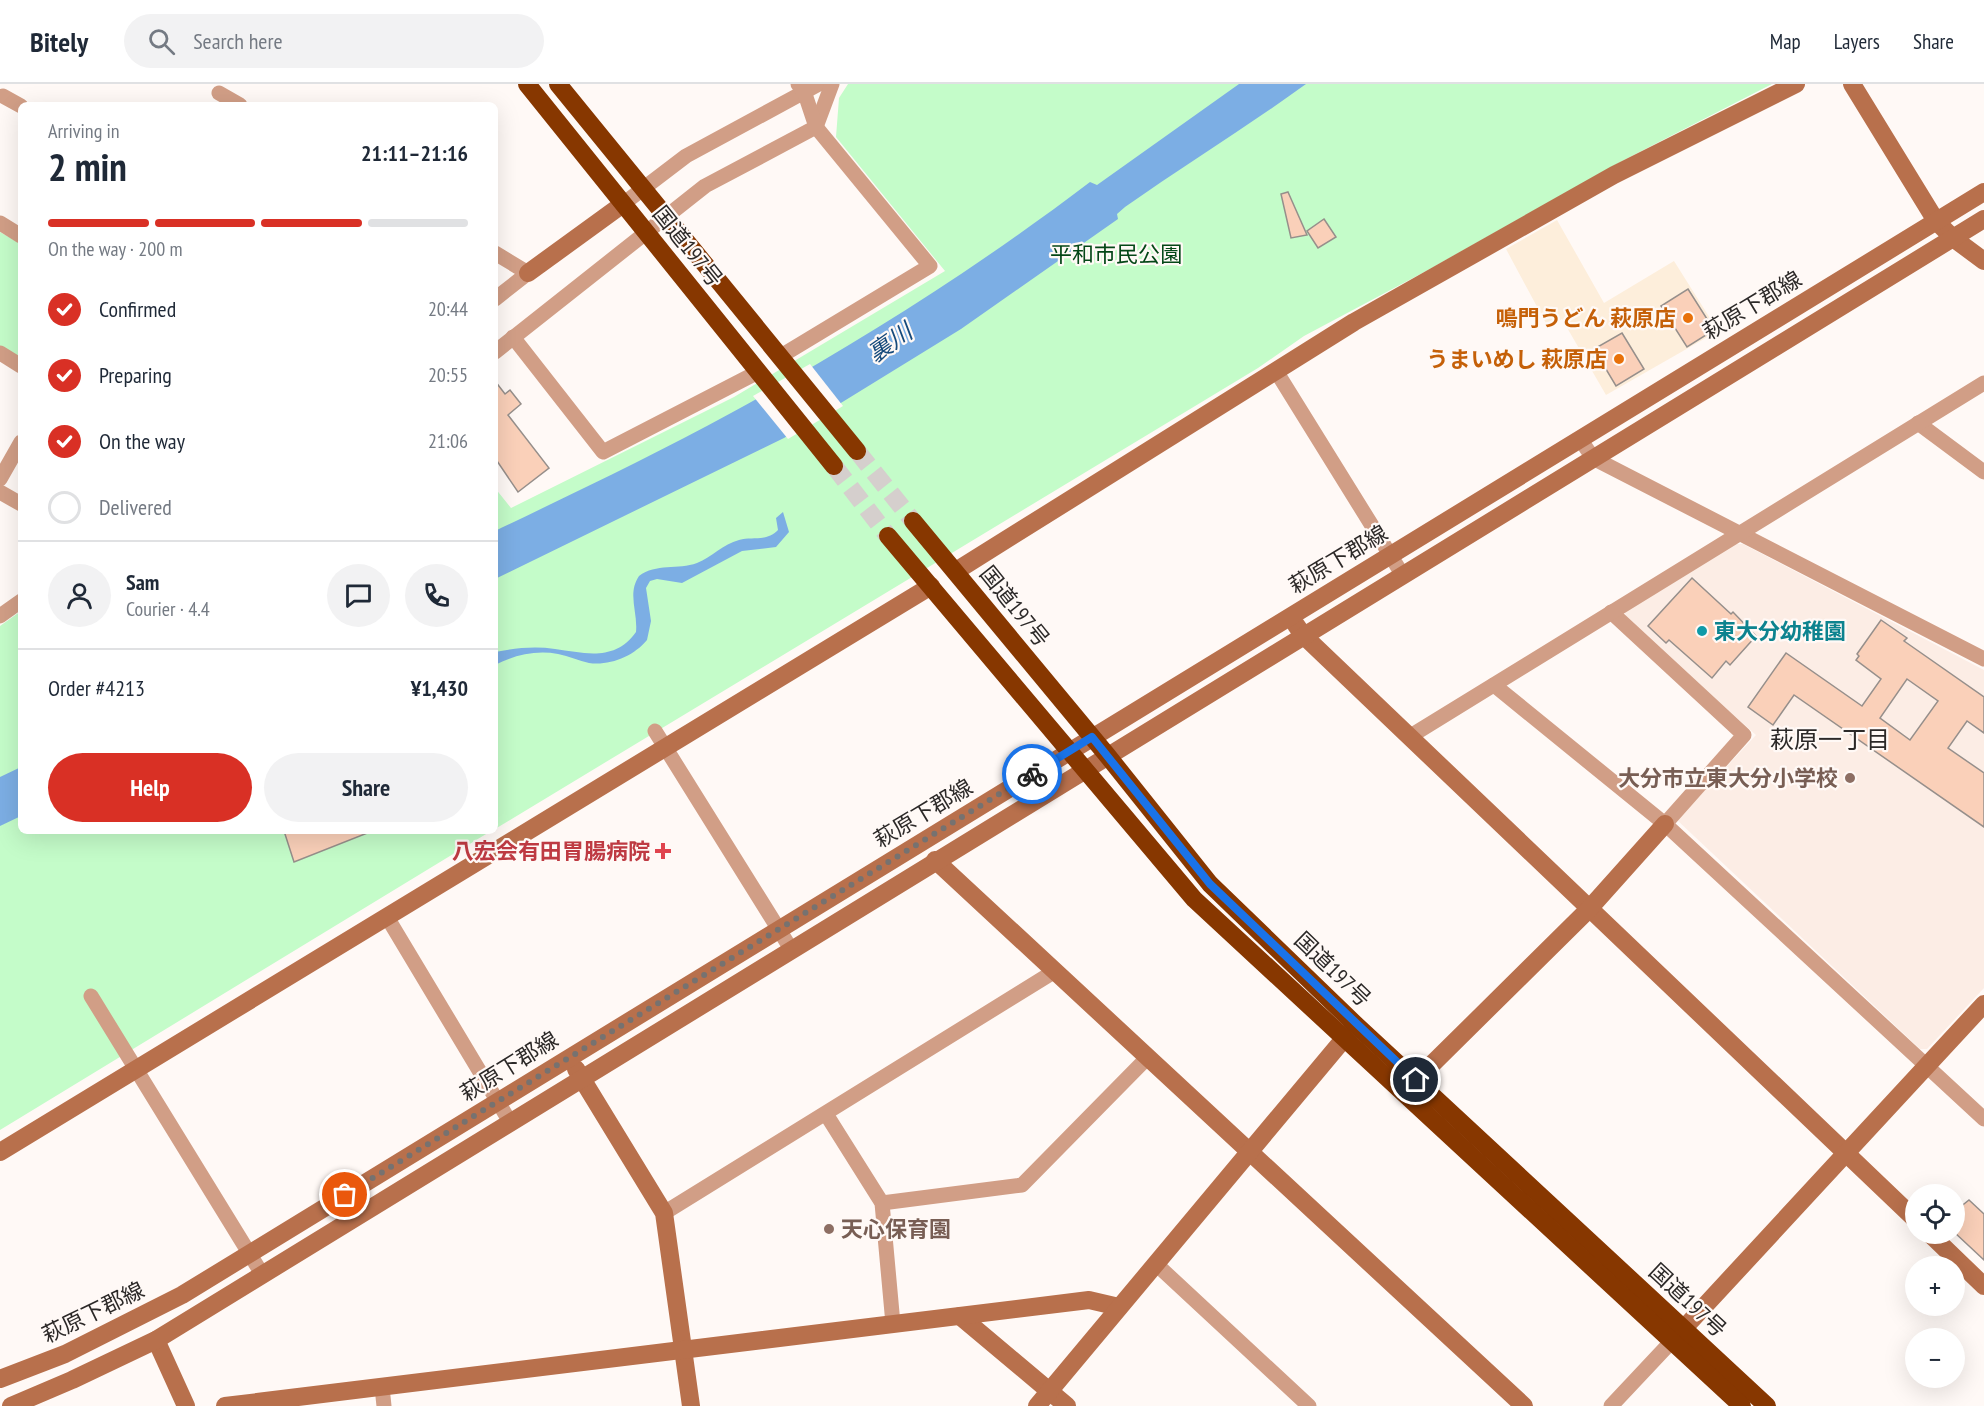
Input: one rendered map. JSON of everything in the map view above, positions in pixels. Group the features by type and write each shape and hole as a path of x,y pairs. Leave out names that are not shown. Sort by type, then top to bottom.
{"highway":[{"name":"国道197号","path":"527,84 834,466"},
{"name":"国道197号","path":"558,84 857,451"},
{"name":"国道197号","path":"913,521 1107,755 1210,884 1678,1334 1742,1406"},
{"name":"国道197号","path":"888,536 1194,899 1343,1039 1678,1334 1767,1406"}],"street":[{"path":"498,297 686,156 801,88 819,84"},
{"path":"498,350 705,186 816,127 832,84"},
{"path":"956,571 1354,322 1614,175 1796,84"},
{"path":"1852,84 1936,221 1953,238 1984,261"},
{"path":"781,357 930,266 816,127 801,88"},
{"path":"4,94 18,104"},
{"path":"218,94 234,102"},
{"name":"萩原下郡線","path":"0,1379 65,1354 121,1328 182,1295 1984,192"},
{"name":"萩原下郡線","path":"14,1405 156,1340 935,860 1984,219"},
{"path":"0,223 18,234"},
{"path":"498,255 528,273"},
{"path":"513,337 603,452 763,379"},
{"path":"0,353 18,364"},
{"path":"1276,371 1402,574"},
{"path":"1409,737 1984,383"},
{"path":"1918,423 1984,472"},
{"path":"1580,439 1593,458 1984,659"},
{"path":"0,479 18,447"},
{"path":"0,492 18,502"},
{"path":"0,1152 387,916 660,739 931,586"},
{"path":"0,616 18,603"},
{"path":"1416,1080 1589,909 1744,735 1611,612"},
{"path":"1290,616 1303,635 1905,1210"},
{"path":"1494,685 1665,824 1984,1119"},
{"path":"660,739 790,950"},
{"path":"935,860 1524,1406"},
{"path":"387,916 510,1122"},
{"path":"664,1213 1055,971"},
{"path":"91,996 262,1274"},
{"path":"1611,1406 1984,1004"},
{"path":"1036,1406 1356,1025"},
{"path":"882,1203 1022,1185 1148,1057"},
{"path":"569,1058 664,1213 691,1406"},
{"path":"826,1114 882,1203 892,1324"},
{"path":"1940,1244 1984,1286"},
{"path":"1156,1264 1309,1406"},
{"path":"225,1406 1089,1300 1119,1307"},
{"path":"960,1316 1067,1406"},
{"path":"156,1340 186,1406"},
{"path":"382,1387 384,1406"}],"shaded area":[{"path":"1557,220 1604,303 1674,261 1718,331 1606,395 1562,319 1548,327 1506,249"},
{"name":"大分市立東大分小学校","path":"1735,544 1743,544 1984,670 1984,988 1927,1049 1920,1049 1677,820 1756,735 1626,619 1625,612"}],"green space":[{"name":"平和市民公園","path":"848,84 1772,84 1622,161 1428,270 1304,336 1258,368 498,827 498,492 511,508 734,397 945,271 836,137 839,98"},
{"path":"0,232 18,242 18,358 0,348"},
{"path":"18,613 18,834 486,834 0,1130 0,626"}],"water":[{"name":"裏川","path":"1239,84 1306,84 1125,207 1117,214 1118,219 961,329 784,438 498,578 498,530 673,444 824,360 915,304 1004,245 1090,182 1097,185"},
{"path":"783,512 789,532 776,547 742,551 682,583 657,579 650,581 646,588 651,621 647,640 642,646 621,659 597,664 558,654 533,653 510,658 498,664 498,651 510,649 540,648 599,653 619,648 636,632 633,596 639,576 653,569 697,563 728,544 774,534 778,530 776,518"},
{"path":"18,768 18,817 0,826 0,777"}],"pier":[{"path":"810,364 843,406 788,439 753,396"}],"building":[{"path":"1288,192 1307,235 1291,238 1281,194"},
{"path":"1324,219 1336,237 1318,248 1307,231"},
{"name":"鳴門うどん 萩原店","path":"1688,289 1714,330 1687,347 1661,306"},
{"name":"うまいめし 萩原店","path":"1622,333 1644,369 1616,386 1594,349"},
{"path":"498,385 505,394 510,390 521,404 508,415 549,468 518,492 498,462"},
{"name":"東大分幼稚園","path":"1692,578 1731,614 1733,612 1756,636 1730,665 1726,661 1712,678 1669,640 1666,643 1648,626"},
{"path":"1881,620 1907,638 1904,641 1984,697 1984,733 1967,721 1948,748 1984,773 1984,827 1794,695 1773,725 1748,707 1786,653 1862,706 1881,679 1856,660 1859,656 1857,654","holes":["1907,679 1938,701 1910,740 1880,718"]},
{"path":"285,834 365,834 294,862"},
{"path":"1969,1200 1984,1214 1984,1260 1965,1242 1965,1203"}],"tunnel":[{"path":"857,451 913,521"},
{"path":"834,466 888,536"}],"way so far":[{"path":"345,1195 1032,774"}],"place":[{"name":"鳴門うどん 萩原店","path":"1688,318"},
{"name":"うまいめし 萩原店","path":"1619,359"},
{"name":"東大分幼稚園","path":"1702,631"},
{"name":"大分市立東大分小学校","path":"1850,778"},
{"name":"八宏会有田胃腸病院","path":"663,851"},
{"name":"天心保育園","path":"829,1229"}],"district":[{"name":"萩原一丁目","path":"1830,740"}],"route":[{"path":"1032,774 1092,737 1210,884 1416,1080"}]}
